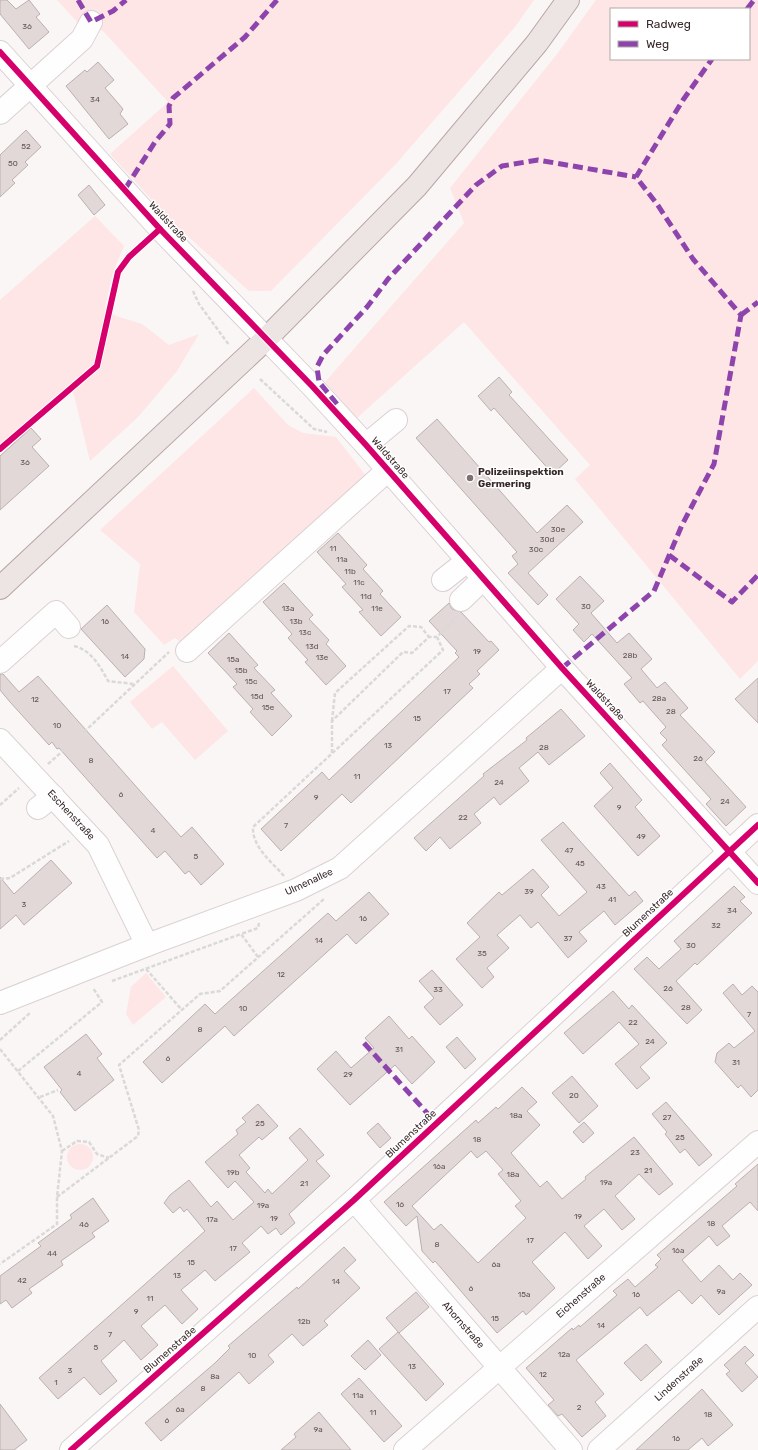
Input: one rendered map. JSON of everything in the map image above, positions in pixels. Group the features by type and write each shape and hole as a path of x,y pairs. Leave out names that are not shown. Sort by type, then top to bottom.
{"main road":[{"path":"0,588 266,339 416,186 537,43 568,0"}],"street":[{"path":"0,113 82,39 91,22"},
{"name":"Waldstraße","path":"0,52 160,229 366,445 562,668 758,883"},
{"path":"366,445 396,420"},
{"name":"Waldstraße","path":"187,651 388,470"},
{"path":"443,580 450,576 467,561"},
{"path":"459,608 483,579"},
{"path":"0,662 56,612 69,627"},
{"name":"Ulmenallee","path":"0,1003 147,945 296,890 340,868 562,668"},
{"name":"Eschenstraße","path":"0,740 34,775 46,802 84,830 98,845 147,945"},
{"name":"Blumenstraße","path":"71,1450 354,1200 758,825"},
{"name":"Eichenstraße","path":"405,1450 758,1142"},
{"name":"Ahornstraße","path":"354,1200 571,1450"},
{"name":"Lindenstraße","path":"599,1450 758,1308"}],"path":[{"path":"191,288 199,304 229,345"},
{"path":"260,379 314,429"},
{"path":"332,721 403,652 412,653 429,637 437,636 459,608"},
{"path":"332,753 332,721 335,693 409,626 421,627 429,637"},
{"path":"69,627 63,644 76,646 88,652 100,667 108,681 133,684"},
{"path":"296,890 252,838 253,827 332,753 341,747 443,650 437,636"},
{"path":"84,732 133,684 174,647 187,651"},
{"path":"0,805 65,749"},
{"path":"0,879 10,878 84,830"},
{"path":"58,1197 138,1136 139,1130 119,1065 200,994 220,991 328,896"},
{"path":"106,983 258,928 266,901"},
{"path":"241,934 258,957"},
{"path":"146,969 182,1010"},
{"path":"85,991 99,986"},
{"path":"18,1071 102,1002 93,988"},
{"path":"0,1040 30,1012 37,1010"},
{"path":"0,1049 54,1116 62,1151 57,1224 0,1264"},
{"path":"40,1097 58,1090"},
{"path":"62,1151 76,1141 89,1142 97,1154 108,1158"}],"shaded area":[{"path":"57,0 534,0 515,27 395,165 271,291 249,291 173,223 110,154 168,102 103,31 79,24"},
{"path":"596,0 758,0 758,661 740,679 575,479 590,465 464,322 357,418 325,382 464,223 450,188 557,54"},
{"path":"95,216 124,246 113,272 105,307 116,316 142,324 169,345 199,334 177,371 138,417 90,461 71,383 0,445 0,300"},
{"path":"254,388 288,425 303,433 336,437 367,477 182,643 175,638 164,645 134,612 140,564 100,530"},
{"path":"173,666 228,731 195,760 162,722 152,729 130,702"},
{"path":"146,973 166,997 133,1025 126,1014 131,987"},
{"path":"80,1144 89,1148 93,1157 89,1166 80,1170 71,1166 67,1157 71,1148"}],"building":[{"path":"0,0 7,0 16,9 29,0 40,14 36,17 49,32 29,49 0,14"},
{"path":"98,62 114,80 105,88 123,109 120,114 128,124 109,139 66,86 85,70 87,72"},
{"path":"26,130 41,147 25,162 28,165 12,180 15,183 0,197 0,155"},
{"path":"89,185 105,205 94,215 78,195"},
{"path":"499,377 512,392 509,395 568,460 555,472 554,470 551,472 494,408 491,411 478,396"},
{"path":"437,419 537,533 567,505 583,522 528,573 548,595 538,605 508,573 518,564 512,556 517,552 416,438"},
{"path":"31,428 41,439 32,447 49,466 0,510 0,456"},
{"path":"338,533 367,565 363,569 383,591 380,594 401,617 381,636 359,612 363,610 342,587 346,584 317,552"},
{"path":"580,576 604,601 591,613 617,643 629,633 652,659 641,669 657,688 665,682 688,708 680,715 715,752 705,762 746,807 726,826 706,804 711,799 662,745 667,740 660,733 666,727 643,701 640,703 624,684 632,678 592,634 584,642 573,630 579,624 556,599"},
{"path":"284,583 313,615 309,619 329,640 326,644 346,666 326,685 305,662 308,660 288,638 292,634 263,602"},
{"path":"449,603 452,609 461,612 489,642 491,641 499,650 477,671 480,674 469,684 473,688 351,803 342,794 281,851 261,829 322,772 329,780 459,657 455,653 457,651 429,621"},
{"path":"107,605 145,649 144,659 125,677 81,629"},
{"path":"229,633 258,665 254,668 275,690 271,693 292,716 272,736 250,712 253,709 233,687 237,684 208,653"},
{"path":"0,674 3,674 19,692 38,676 181,837 192,827 224,864 201,885 189,871 185,874 165,851 157,858 59,748 57,749 52,742 49,745 10,702 0,690"},
{"path":"758,678 758,723 735,699"},
{"path":"561,709 585,736 549,765 538,752 519,768 529,781 500,805 494,797 474,814 481,823 450,849 440,837 426,851 414,838 484,776 483,774 527,740 526,738"},
{"path":"610,763 642,800 635,807 660,836 638,856 594,806 613,788 600,773"},
{"path":"563,822 629,896 635,891 643,901 615,925 604,911 579,932 587,941 568,958 538,922 531,928 520,915 497,935 509,948 487,968 494,977 482,988 456,959 480,937 467,923 499,892 502,895 533,869 549,887 541,895 559,916 587,892 541,840"},
{"path":"51,860 72,883 24,925 16,915 0,929 0,877 14,894"},
{"path":"734,886 745,897 740,901 752,913 697,965 695,963 676,981 702,1010 687,1024 634,969 647,957 659,969 681,949 674,941"},
{"path":"369,892 389,914 356,944 347,934 234,1036 225,1026 162,1083 143,1062 205,1004 215,1014 328,913 336,921"},
{"path":"432,970 463,1005 440,1025 424,1007 434,998 419,981"},
{"path":"733,984 742,995 752,986 758,992 758,1090 751,1097 741,1085 738,1088 715,1062 717,1053 729,1043 734,1048 755,1031 723,993"},
{"path":"613,991 629,1009 632,1005 667,1043 640,1067 650,1078 637,1089 615,1064 639,1044 619,1022 583,1054 564,1033"},
{"path":"389,1016 409,1039 412,1036 435,1062 412,1084 395,1065 350,1105 317,1069 336,1051 351,1068 374,1048 365,1038"},
{"path":"86,1034 102,1054 97,1058 114,1080 75,1111 60,1092 62,1090 44,1067"},
{"path":"457,1037 476,1059 465,1069 446,1047"},
{"path":"572,1076 598,1106 579,1123 552,1093"},
{"path":"522,1087 537,1102 527,1111 540,1125 511,1153 540,1187 547,1181 562,1199 586,1179 585,1177 634,1137 673,1184 659,1195 639,1174 615,1196 635,1219 622,1230 604,1209 584,1226 602,1246 588,1259 565,1232 532,1262 555,1288 526,1315 523,1311 497,1333 435,1261 433,1263 422,1251 417,1216 406,1226 384,1202 476,1120 478,1123 496,1107 498,1109","holes":["471,1151 477,1158 486,1151 503,1170 498,1174 521,1201 515,1206 526,1218 478,1263 441,1224 434,1230 412,1206"]},
{"path":"666,1102 712,1155 699,1166 685,1149 680,1153 665,1134 667,1132 652,1114"},
{"path":"258,1104 278,1126 262,1140 259,1137 239,1155 250,1168 246,1172 265,1193 268,1189 272,1194 308,1160 289,1138 300,1128 324,1155 316,1161 330,1176 289,1214 295,1223 281,1235 276,1228 268,1234 261,1226 242,1243 250,1252 215,1281 205,1270 181,1290 198,1309 182,1324 165,1305 141,1326 158,1345 141,1360 124,1340 101,1361 117,1381 100,1395 84,1377 58,1399 39,1378 205,1231 187,1209 184,1212 180,1207 173,1213 164,1203 170,1195 189,1180 211,1207 217,1201 233,1220 254,1202 235,1181 228,1188 205,1162 238,1134 236,1130 246,1122 242,1118"},
{"path":"584,1122 594,1133 583,1143 573,1132"},
{"path":"378,1123 391,1138 380,1148 367,1133"},
{"path":"758,1164 758,1211 750,1202 722,1226 730,1236 717,1246 709,1236 682,1260 701,1282 719,1265 733,1280 740,1273 752,1285 719,1315 701,1295 692,1304 679,1290 647,1316 640,1307 576,1360 604,1394 595,1402 606,1416 582,1437 562,1414 558,1416 548,1405 554,1400 526,1368 572,1328 573,1330 579,1325 580,1327 617,1295 613,1291 628,1279 635,1287 658,1267 655,1265 661,1259 657,1255 737,1186 735,1184"},
{"path":"93,1198 109,1221 92,1233 95,1237 61,1261 63,1265 29,1289 32,1293 12,1308 6,1300 0,1304 0,1276 41,1246 38,1243 72,1218 70,1215"},
{"path":"344,1247 356,1260 344,1271 360,1288 324,1321 328,1325 303,1346 292,1334 268,1355 274,1362 249,1384 239,1372 161,1441 145,1423 215,1363 230,1348 228,1346 297,1287 298,1289"},
{"path":"416,1292 429,1307 399,1333 386,1318"},
{"path":"398,1332 444,1384 426,1401 379,1349"},
{"path":"368,1340 381,1355 365,1370 351,1356"},
{"path":"646,1344 662,1362 641,1381 624,1363"},
{"path":"745,1346 754,1355 745,1363 758,1377 742,1392 726,1374 730,1371 724,1365"},
{"path":"359,1378 402,1426 384,1442 341,1394"},
{"path":"702,1389 733,1425 708,1446 702,1438 688,1450 636,1450"},
{"path":"0,1404 27,1440 14,1450 0,1450"},
{"path":"319,1412 351,1450 281,1450 296,1437 294,1434"}],"marked path":[{"path":"78,0 91,22 113,11 126,0"},
{"path":"125,189 155,142 170,124 169,106 173,98 245,37 277,0"},
{"path":"748,8 754,0"},
{"path":"562,668 654,591 682,525 714,464 741,315 693,259 657,204 636,177 683,100 711,60"},
{"path":"337,404 319,382 317,367 323,355 367,307 388,279 476,185 502,166 538,160 636,177"},
{"path":"741,315 758,302"},
{"path":"669,555 732,602 758,575"},
{"path":"364,1043 437,1124"}],"cycle path":[{"path":"0,52 160,229 312,386 366,445 562,668 758,883"},
{"path":"0,449 97,366 118,272 129,257 160,229"},
{"path":"71,1450 354,1200 758,825"}],"place":[{"name":"Polizeiinspektion Germering","path":"470,478"}]}
